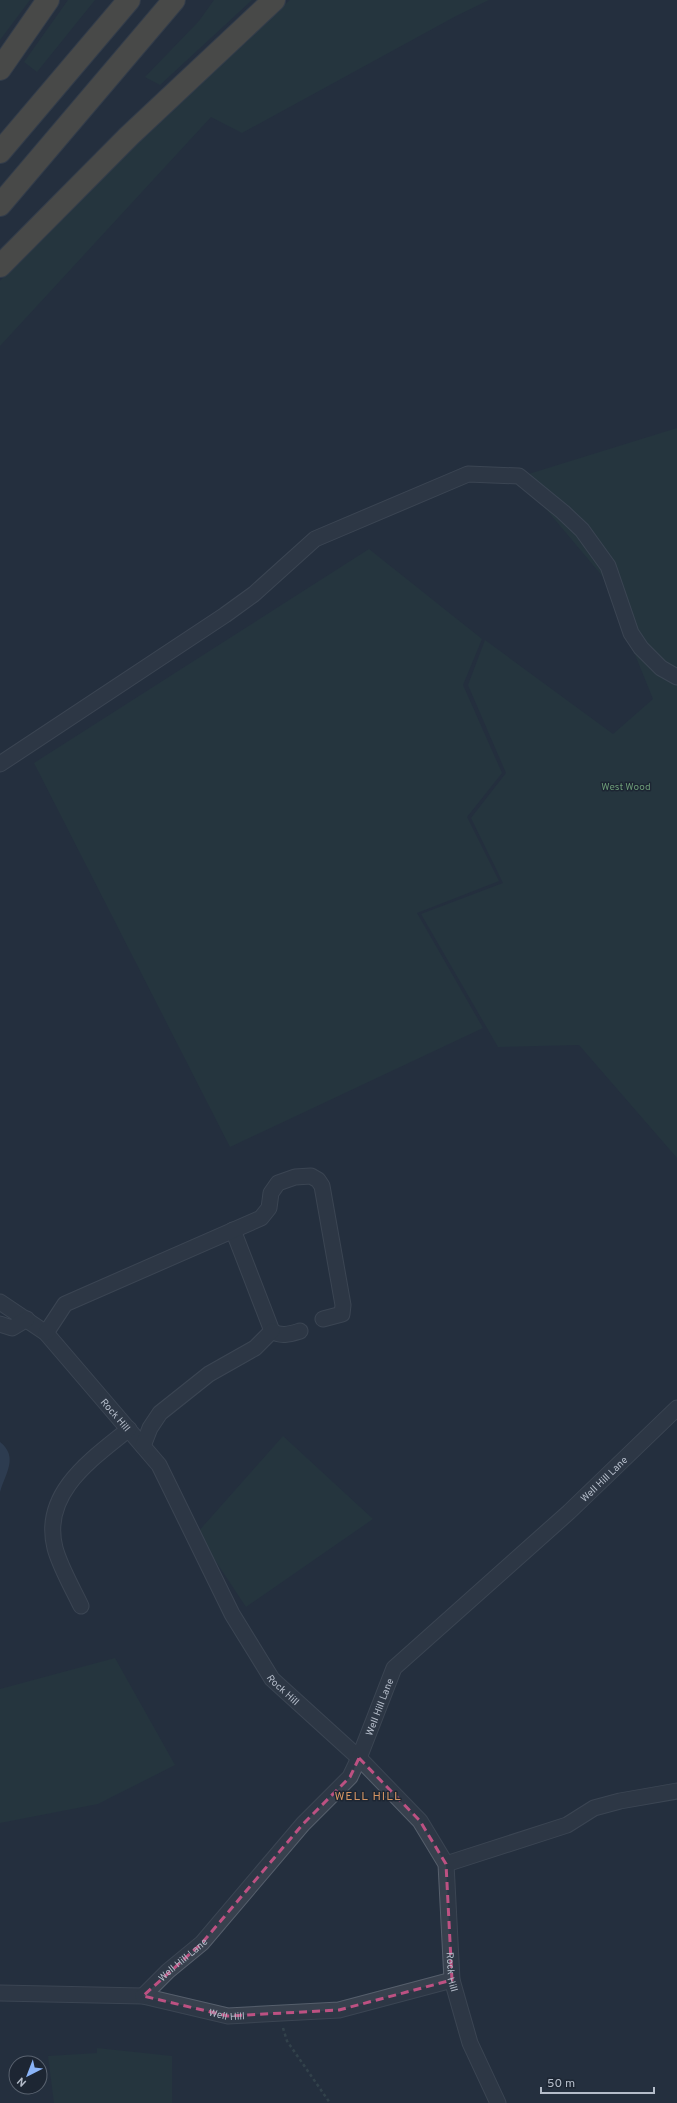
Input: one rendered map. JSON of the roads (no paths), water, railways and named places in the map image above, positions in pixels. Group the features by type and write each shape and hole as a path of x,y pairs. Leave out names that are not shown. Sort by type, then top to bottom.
{"highway":[{"path":"0,69 48,0"},
{"path":"0,152 129,0"},
{"path":"0,205 174,0"},
{"path":"0,266 129,136 274,0"}],"street":[{"path":"0,764 249,599 315,539 468,474 519,476 582,530 608,566 631,633 641,648 661,668 677,677"},
{"path":"46,1333 65,1304 261,1218 269,1208 271,1193 278,1183 295,1177 311,1176 318,1180 322,1186 344,1305 342,1314 324,1319"},
{"path":"233,1230 272,1331 276,1334 287,1335 300,1331"},
{"name":"Rock Hill","path":"0,1302 46,1333 159,1466 232,1614 272,1678 359,1758 420,1821 446,1864 452,1980 470,2043 498,2103"},
{"path":"0,1324 12,1328 27,1319"},
{"path":"143,1446 150,1428 160,1413 209,1374 255,1348 272,1331"},
{"name":"Well Hill Lane","path":"143,1996 202,1943 303,1824 350,1777 359,1758 394,1668 569,1512 677,1408"},
{"path":"82,1606 55,1549 52,1532 54,1514 65,1488 72,1477 129,1429"},
{"path":"446,1864 567,1826 594,1808 620,1801 677,1791"},
{"name":"Well Hill","path":"0,1993 143,1996 228,2016 339,2010 452,1980"}],"water":[{"path":"0,1442 6,1448 10,1460 0,1492"}],"district":[{"name":"WELL HILL","path":"368,1796"}],"park label":[{"name":"West Wood","path":"626,786"}]}
